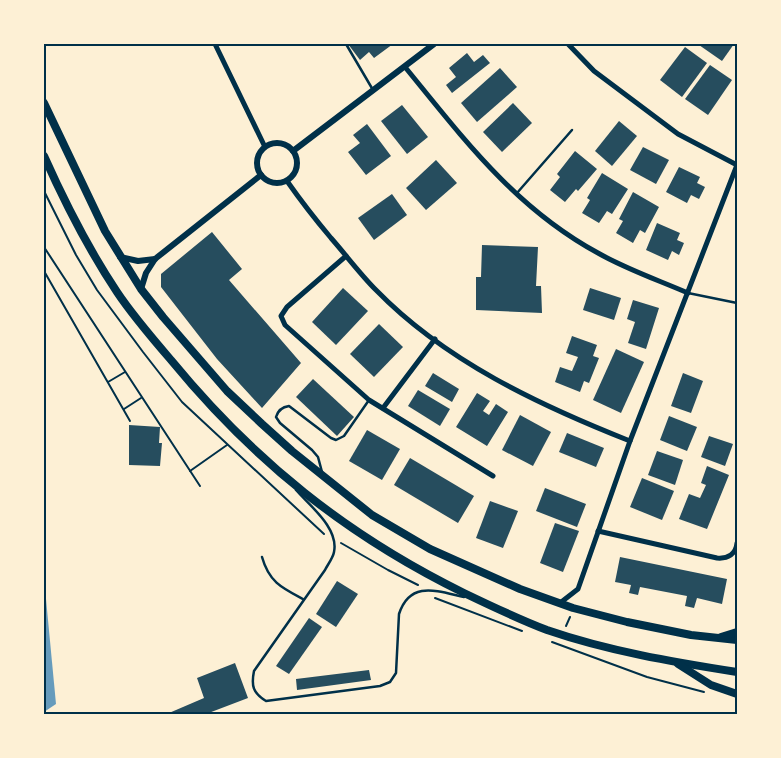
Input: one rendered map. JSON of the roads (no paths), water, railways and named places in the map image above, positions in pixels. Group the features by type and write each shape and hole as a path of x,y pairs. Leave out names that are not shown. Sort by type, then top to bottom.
{"main road":[{"path":"44,103 105,231 140,289 227,391 292,451 372,515 430,549 520,589 560,603 627,622 691,635 737,640"},
{"path":"44,156 66,203 103,270 134,316 207,404 287,480 332,514 379,546 416,568 523,621 571,638 676,663 737,672"},
{"path":"719,638 737,632"},
{"path":"676,663 711,685 737,694"}],"street":[{"path":"216,44 266,147"},
{"path":"293,151 434,44"},
{"path":"560,603 578,589 630,441 737,165 678,134 594,71 568,44"},
{"path":"406,67 478,156 516,194 560,230 599,254 688,293"},
{"path":"280,143 290,147 293,151 296,156 297,167 295,173 287,181 282,183 270,182 261,175 258,170 257,160 262,150 266,147 280,143"},
{"path":"140,289 146,273 155,259 261,175"},
{"path":"287,181 301,202 376,290 435,340 471,365 517,391 589,425 630,441"},
{"path":"346,256 287,307 281,316 285,325 369,400 493,476"},
{"path":"120,258 138,261 155,259"},
{"path":"382,408 435,340"},
{"path":"598,532 717,558 731,556 736,549 737,543"}],"lane":[{"path":"346,44 374,91"},
{"path":"516,194 572,130"},
{"path":"688,293 737,303"},
{"path":"324,476 318,457 280,423 276,417 278,411 289,406 336,440 344,436 369,400"},
{"path":"287,480 329,526 335,541 334,554 325,570 254,671 252,683 256,695 266,701 380,686 390,682 396,673 399,614 402,605 408,598 416,592 429,589 478,600"},
{"path":"262,557 267,571 276,583 281,588 303,599"}],"water":[{"path":"44,578 56,704 44,712"}]}
